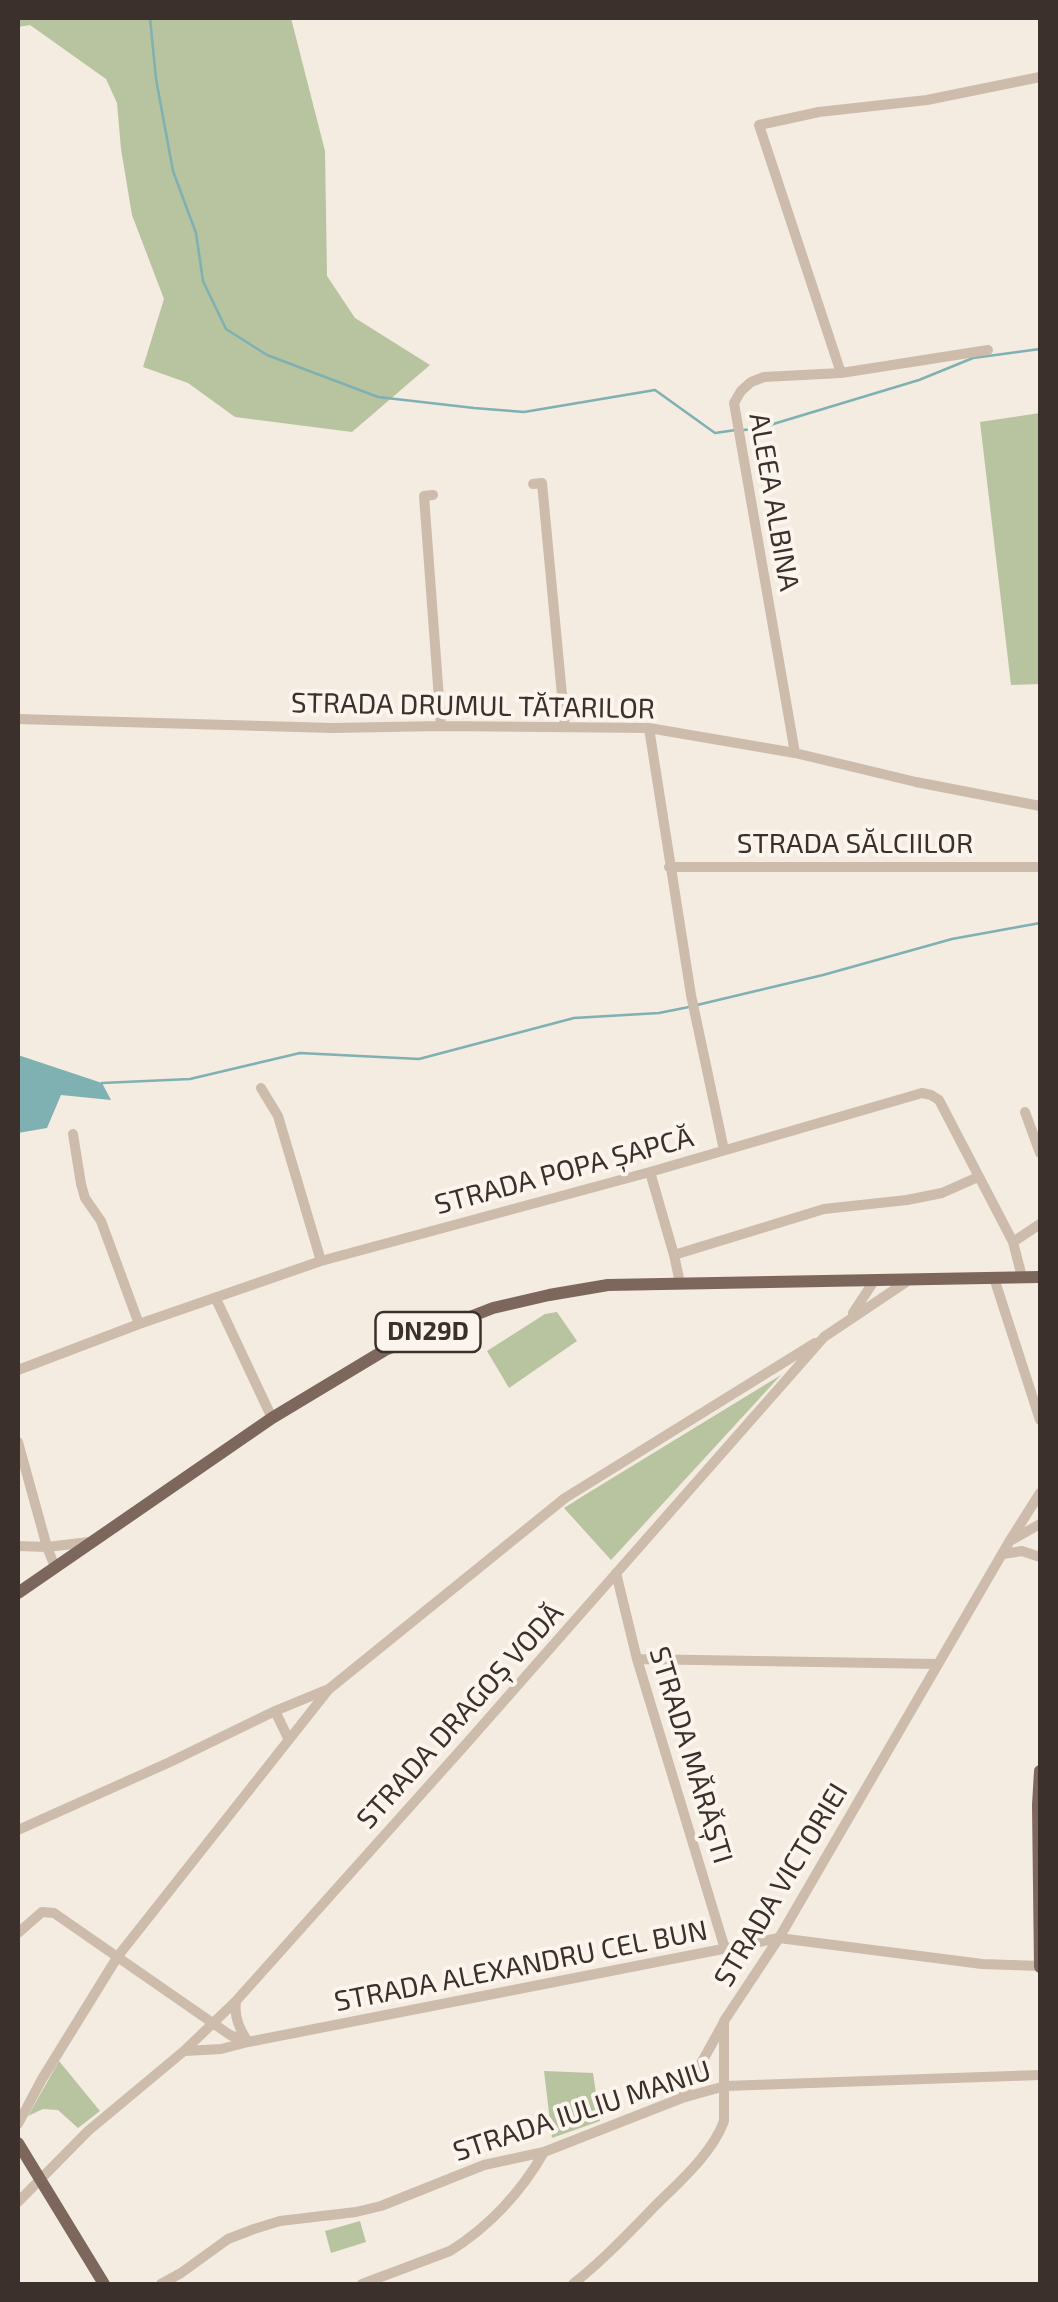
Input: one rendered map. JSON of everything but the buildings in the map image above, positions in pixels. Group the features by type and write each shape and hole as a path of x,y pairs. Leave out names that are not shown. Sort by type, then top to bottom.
{"main road":[{"name":"DN29D","path":"18,1593 272,1418 385,1350 493,1308 608,1285 1040,1276"},
{"path":"1040,1771 1040,1967"},
{"path":"18,2143 104,2284"}],"street":[{"path":"841,374 759,125 819,112 927,100 1040,77"},
{"name":"ALEEA ALBINA","path":"795,753 734,402 751,382 764,377 841,374 988,350"},
{"path":"533,484 542,483 564,727"},
{"path":"433,496 424,496 441,726"},
{"name":"STRADA DRUMUL TĂTARILOR","path":"18,719 334,728 650,728 795,753 1040,806"},
{"path":"650,728 691,995 724,1150"},
{"name":"STRADA SĂLCIILOR","path":"670,867 1040,867"},
{"path":"261,1088 278,1116 321,1261"},
{"name":"STRADA POPA ȘAPCĂ","path":"18,1370 321,1261 922,1093 939,1100 1013,1242 1022,1277"},
{"path":"1025,1112 1040,1153"},
{"path":"73,1134 80,1184 101,1221 139,1324"},
{"path":"650,1172 680,1283"},
{"path":"674,1255 824,1209 907,1200 942,1192 978,1176"},
{"path":"1013,1242 1040,1224"},
{"path":"994,1278 1040,1420"},
{"name":"STRADA DRAGOȘ VODĂ","path":"18,2202 88,2130 184,2052 236,2001 824,1337 909,1280"},
{"path":"849,1319 874,1281"},
{"path":"216,1299 272,1418"},
{"path":"18,2124 118,1956 329,1689 565,1498 824,1337"},
{"path":"18,1442 56,1567"},
{"name":"STRADA VICTORIEI","path":"575,2284 684,2177 720,2132 724,2120 724,2021 779,1938 1040,1493"},
{"path":"1010,1542 1040,1524"},
{"path":"18,1546 90,1542"},
{"path":"1002,1554 1022,1551 1040,1557"},
{"name":"STRADA MĂRĂȘTI","path":"616,1574 726,1949"},
{"path":"638,1659 938,1664"},
{"path":"18,1830 329,1689"},
{"path":"275,1711 288,1738"},
{"path":"18,1933 42,1912 54,1913 230,2035 248,2042"},
{"name":"STRADA ALEXANDRU CEL BUN","path":"184,2052 221,2049 779,1938 982,1964 1040,1967"},
{"path":"236,2001 235,2014 248,2042"},
{"path":"682,2098 724,2021"},
{"name":"STRADA IULIU MANIU","path":"161,2284 228,2239 254,2229 280,2221 381,2206 484,2165 544,2152 682,2098 725,2086 1040,2075"},
{"path":"362,2284 464,2243 530,2176 544,2152"},
{"path":"181,2273 188,2284"}],"green space":[{"path":"18,18 291,18 325,151 327,276 355,318 430,365 352,432 235,417 188,383 143,367 164,299 132,215 117,103 106,79 30,25 18,27"},
{"path":"1040,413 1040,684 1011,685 980,422"},
{"path":"557,1312 577,1341 509,1388 487,1351 545,1314"},
{"path":"781,1375 611,1560 564,1508 583,1496"},
{"path":"59,2061 100,2111 78,2128 58,2110 43,2109 28,2116"},
{"path":"544,2071 593,2073 600,2121 552,2138"},
{"path":"360,2221 366,2242 331,2253 325,2231"}],"water":[{"path":"18,1055 102,1083 111,1100 61,1095 47,1128 18,1133"}],"waterway":[{"path":"150,18 156,79 173,171 196,233 203,281 226,329 267,355 378,397 524,412 655,390 715,433 736,430"},
{"path":"744,430 919,380 973,358 1040,349"},
{"path":"697,1005 952,939 1040,923"},
{"path":"102,1083 190,1079 300,1053 419,1059 574,1018 659,1013 689,1007"}]}
